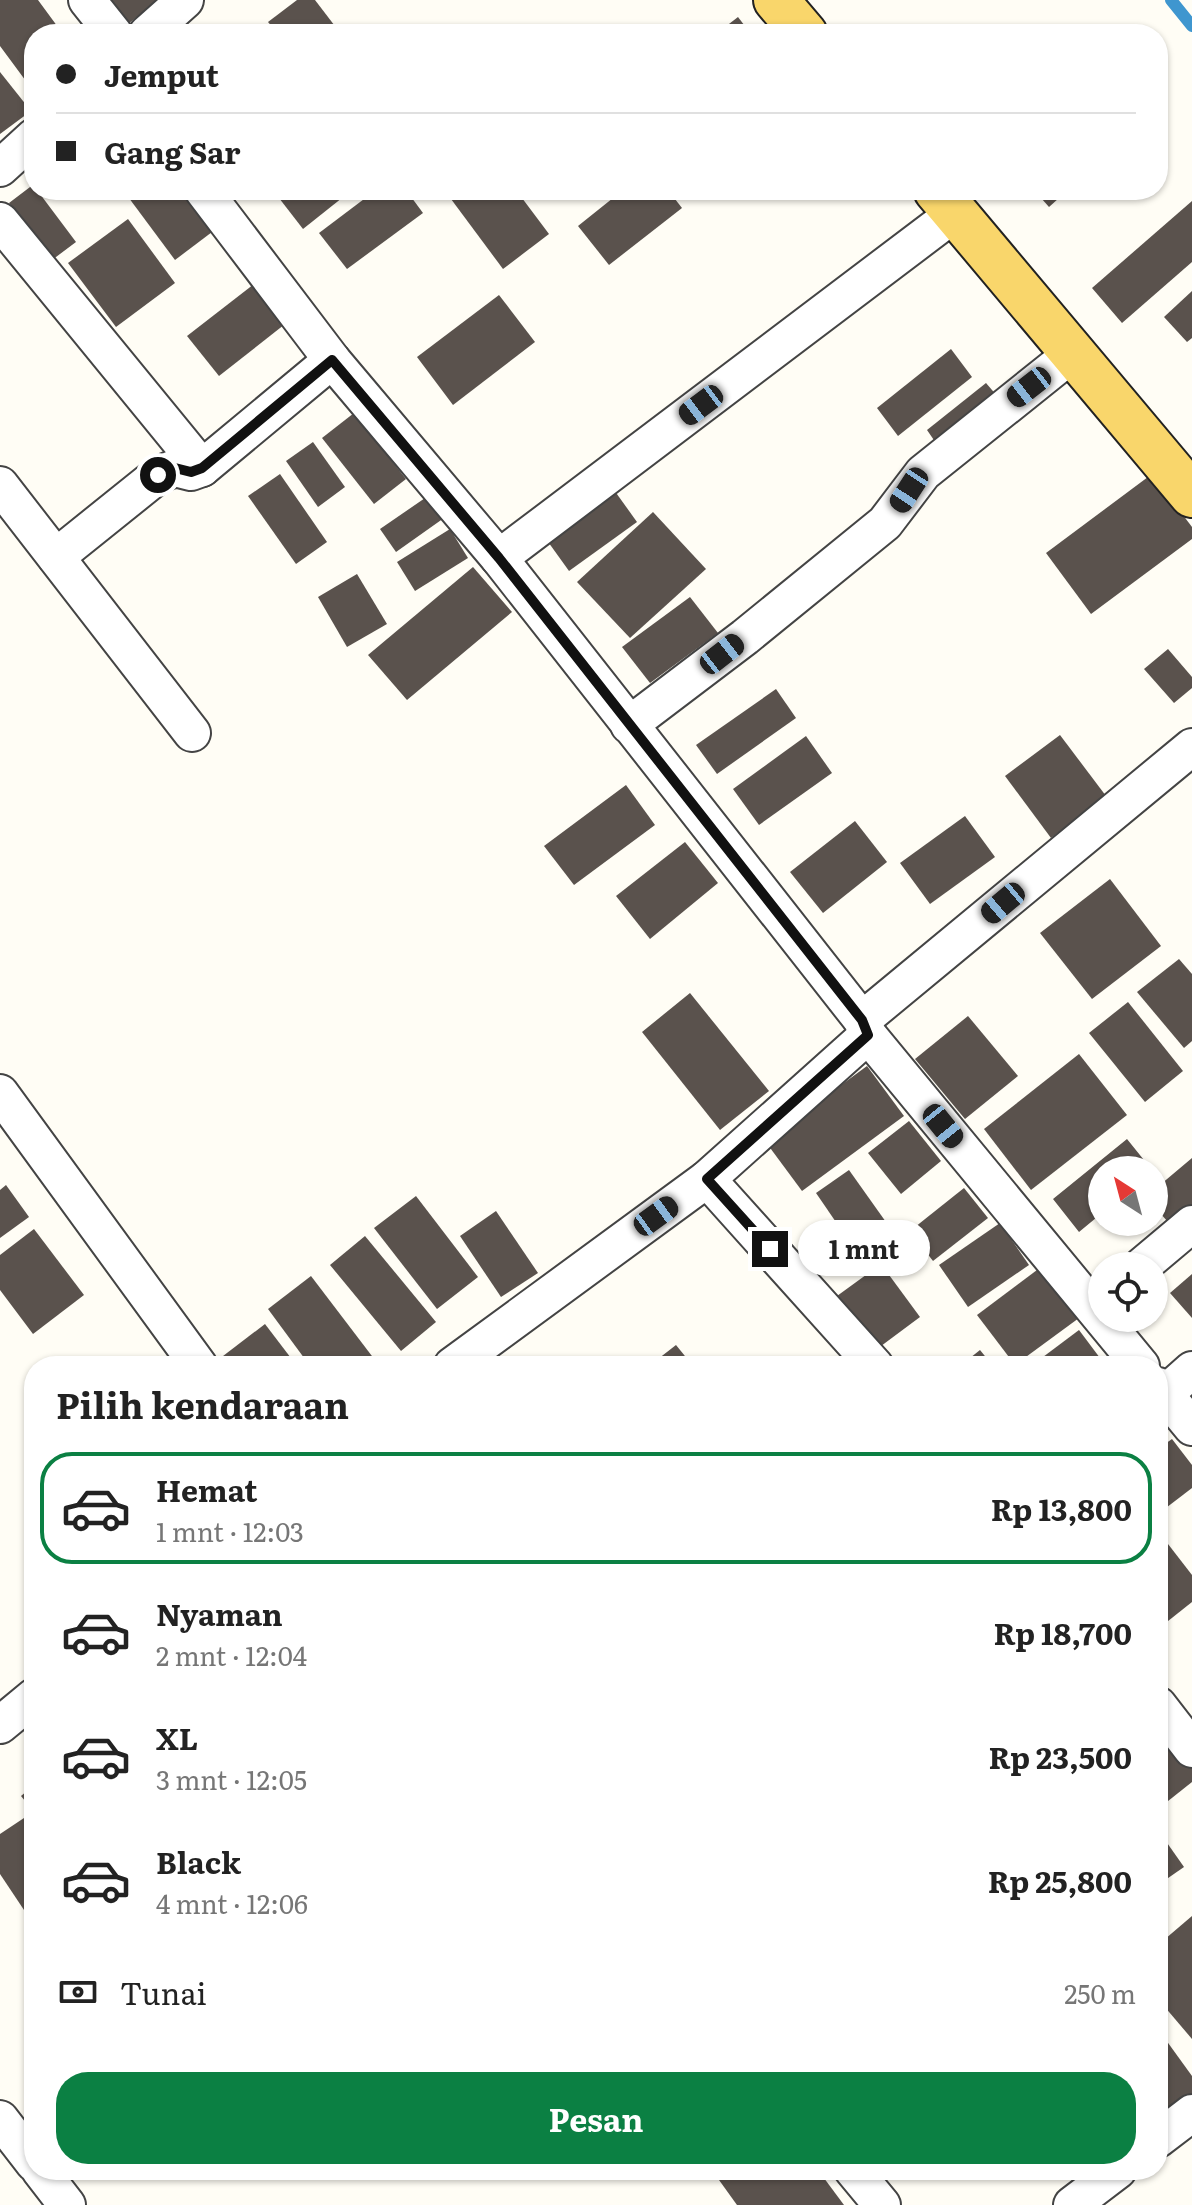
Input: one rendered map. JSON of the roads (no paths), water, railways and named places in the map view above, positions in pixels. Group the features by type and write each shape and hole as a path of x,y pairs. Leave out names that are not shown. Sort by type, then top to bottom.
{"main road":[{"path":"776,0 796,24"},
{"path":"945,201 1192,495"}],"street":[{"path":"87,0 106,24"},
{"path":"158,24 185,0"},
{"path":"0,168 24,146"},
{"path":"211,200 332,360 499,558 865,1028 1088,1293"},
{"path":"499,558 945,201"},
{"path":"0,221 202,468"},
{"path":"629,725 745,637 885,523 923,473 1073,353"},
{"path":"56,557 158,475 175,468 191,472 202,468 332,360"},
{"path":"0,485 192,733"},
{"path":"466,1356 707,1179 865,1028 1192,747"},
{"path":"0,1093 192,1356"},
{"path":"707,1179 866,1356"},
{"path":"1159,1252 1192,1224"},
{"path":"1117,1332 1134,1356"},
{"path":"1168,1385 1192,1370"},
{"path":"1168,1398 1192,1427"},
{"path":"0,1725 24,1705"},
{"path":"1168,1718 1192,1749"},
{"path":"1168,2131 1192,2113"},
{"path":"0,2119 24,2150"},
{"path":"48,2180 67,2205"},
{"path":"861,2180 882,2205"},
{"path":"1072,2205 1105,2180"}],"waterway":[{"path":"1171,0 1192,26"}]}
